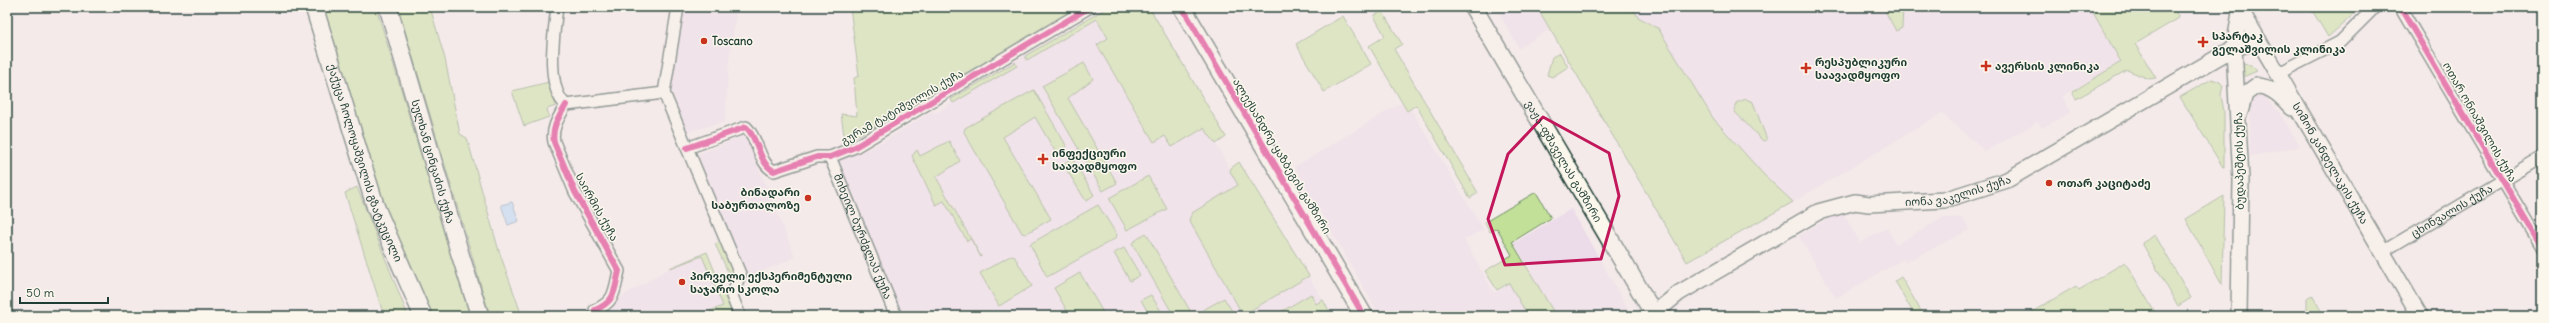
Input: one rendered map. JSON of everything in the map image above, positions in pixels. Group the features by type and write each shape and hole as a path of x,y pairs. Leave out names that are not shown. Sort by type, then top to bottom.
{"main road":[{"name":"ქაქუცა ჩოლოყაშვილის გზატკეცილი","path":"314,7 376,208 423,316"},
{"name":"სულხან ცინცაძის ქუჩა","path":"388,7 460,254 480,316"},
{"name":"ალექსანდრე ყაზბეგის გამზირი","path":"1182,7 1364,316"},
{"name":"ვაჟა-ფშაველას გამზირი","path":"1473,7 1653,315"},
{"name":"სიმონ კანდელაკის ქუჩა","path":"2240,8 2420,316"},
{"name":"ბუდაპეშტის ქუჩა","path":"2239,316 2241,180 2239,115 2234,48 2240,8"},
{"name":"იონა ვაკელის ქუჩა","path":"1653,315 1679,293 1818,212 1855,202 1869,204 1944,200 2006,180 2234,48 2259,41"},
{"path":"2239,115 2245,94 2252,88 2261,86 2268,87 2282,97 2307,123"}],"street":[{"path":"557,7 554,38 554,77 555,92 559,100 566,105 664,93"},
{"path":"678,7 664,93 740,274 732,296 740,316"},
{"name":"გურამ ტატიშვილის ქუჩა","path":"687,148 746,127 752,133 765,164 774,171 817,157 830,157 862,144 1090,7"},
{"path":"2279,73 2340,42 2375,7"},
{"name":"ოთარ ონიაშვილის ქუჩა","path":"2400,7 2542,247"},
{"name":"საირმის ქუჩა","path":"566,105 555,125 552,134 554,142 575,192 619,271 612,300 609,305 595,310"},
{"name":"მიხეილ ბურძგლას ქუჩა","path":"830,157 896,316"},
{"name":"ცხინვალის ქუჩა","path":"2382,252 2542,157"}],"highlighted area":[{"path":"1543,117 1609,153 1619,196 1601,259 1505,265 1488,219 1508,154"}],"shaded area":[{"path":"684,7 736,14 729,59 725,122 685,132 668,93"},
{"name":"ინფექციური საავადმყოფო","path":"1108,7 1149,7 1201,95 1188,102 1213,142 1216,144 1238,185 1266,205 1332,316 904,316 836,163 858,150 860,153 884,141 933,111 935,114 953,103 951,99"},
{"path":"1496,7 1537,7 1550,29 1519,48"},
{"name":"რესპუბლიკური საავადმყოფო","path":"1632,7 2090,7 2121,62 2062,96 2071,112 2042,128 2038,122 1985,151 1942,113 1793,202 1764,175 1713,118 1658,28 1638,17"},
{"path":"2262,93 2280,114 2300,146 2250,156 2251,95"},
{"path":"1401,103 1406,111 1411,109 1483,229 1464,240 1494,293 1531,271 1514,243 1571,209 1632,316 1380,316 1295,167"},
{"path":"745,135 795,257 747,278 695,156"},
{"path":"1836,214 1844,215 1860,243 1887,228 1896,245 1943,218 1963,218 1969,230 1906,262 1903,259 1836,298 1799,236"},
{"name":"პირველი ექსპერიმენტული საჯარო სკოლა","path":"707,252 733,316 599,316 597,311 615,303 621,297 670,268"}],"green space":[{"path":"322,7 376,7 470,316 431,316 391,226 374,178"},
{"path":"398,7 430,7 445,59 460,134 467,138 499,251 522,316 490,316"},
{"path":"850,7 1082,7 967,77 845,142 841,114 857,116 854,78 859,76"},
{"path":"1108,7 1149,7 1226,137 1216,144 1204,128 1172,147 1165,136 1154,142 1097,45 1108,38 1097,19 1027,60 1025,56"},
{"path":"1537,7 1632,7 1638,17 1658,28 1713,118 1764,175 1793,202 1687,262"},
{"path":"1883,7 1903,7 1902,28 1896,31"},
{"path":"2090,7 2173,7 2179,18 2135,44 2156,78 2149,79 2127,70 2076,99 2072,92 2121,62"},
{"path":"2310,7 2344,7 2346,10 2351,7 2362,7 2328,37"},
{"path":"1382,11 1402,44 1394,49 1478,193 1470,198 1416,105 1407,111 1369,46 1385,36 1374,16"},
{"path":"1343,16 1371,64 1324,92 1296,44"},
{"path":"1560,53 1568,67 1552,77 1547,75 1552,57"},
{"path":"1015,62 1017,66 953,103 951,99"},
{"path":"1084,63 1093,79 1068,98 1117,183 1103,191 1042,86"},
{"path":"2243,64 2251,65 2257,71 2243,77"},
{"path":"2212,79 2220,82 2223,86 2221,95 2224,112 2224,169 2180,97"},
{"path":"549,82 556,106 547,109 549,117 524,126 512,91"},
{"path":"1034,90 1067,147 1058,154 1056,153 1035,117 1003,137 1051,219 1025,234 1022,233 964,132 965,128"},
{"path":"1746,99 1753,102 1767,140 1763,141 1735,112 1736,103"},
{"path":"949,141 960,161 936,177 971,239 967,241 944,201 936,205 912,156 917,150 920,156"},
{"path":"1072,158 1094,195 1086,201 1063,164"},
{"path":"1239,162 1309,276 1243,315 1189,220 1192,213 1238,185 1230,171 1231,168"},
{"path":"1148,176 1167,209 1127,230 1109,198"},
{"path":"357,187 408,316 384,316 345,193"},
{"path":"1536,192 1551,218 1512,242 1556,316 1528,316 1509,283 1497,290 1485,271 1512,255 1497,228 1490,232 1485,222"},
{"path":"2224,196 2222,285 2186,219"},
{"path":"1098,205 1117,235 1116,238 1047,277 1030,244"},
{"path":"1146,233 1193,316 1174,316 1132,243"},
{"path":"2155,235 2191,298 2178,306 2142,243"},
{"path":"723,240 734,273 733,275 729,274 715,244"},
{"path":"1124,248 1140,275 1130,281 1114,253"},
{"path":"707,252 733,316 712,316 710,311 723,306 702,256 670,268"},
{"path":"1012,255 1032,286 999,306 980,273"},
{"path":"2125,262 2157,316 2025,316 2076,286 2079,290"},
{"path":"1080,273 1105,316 1070,316 1054,288"},
{"path":"1901,277 1924,316 1915,316 1895,281"},
{"path":"1311,294 1316,304 1323,300 1332,316 1274,316"},
{"path":"1151,295 1164,316 1150,316 1141,300"},
{"path":"2312,295 2324,316 2307,316 2307,298"},
{"path":"1224,298 1235,316 1193,316"}],"water":[{"path":"512,202 519,221 508,225 501,205"}],"cycle path":[{"path":"687,148 746,127 754,138 765,162 774,171 817,157 830,157 855,147 1090,7"},
{"path":"1182,7 1364,316"},
{"path":"2400,7 2542,247"},
{"path":"566,105 558,118 555,127 553,137 554,142 575,192 619,271 615,290 611,299 602,307 595,310"}],"place":[{"name":"Toscano","path":"704,41"},
{"name":"სპარტაკ გელაშვილის კლინიკა","path":"2203,42"},
{"name":"ავერსის კლინიკა","path":"1986,66"},
{"name":"რესპუბლიკური საავადმყოფო","path":"1806,68"},
{"name":"ინფექციური საავადმყოფო","path":"1043,159"},
{"name":"ოთარ კაციტაძე","path":"2049,183"},
{"name":"ბინადარი საბურთალოზე","path":"808,198"},
{"name":"პირველი ექსპერიმენტული საჯარო სკოლა","path":"682,282"}]}
